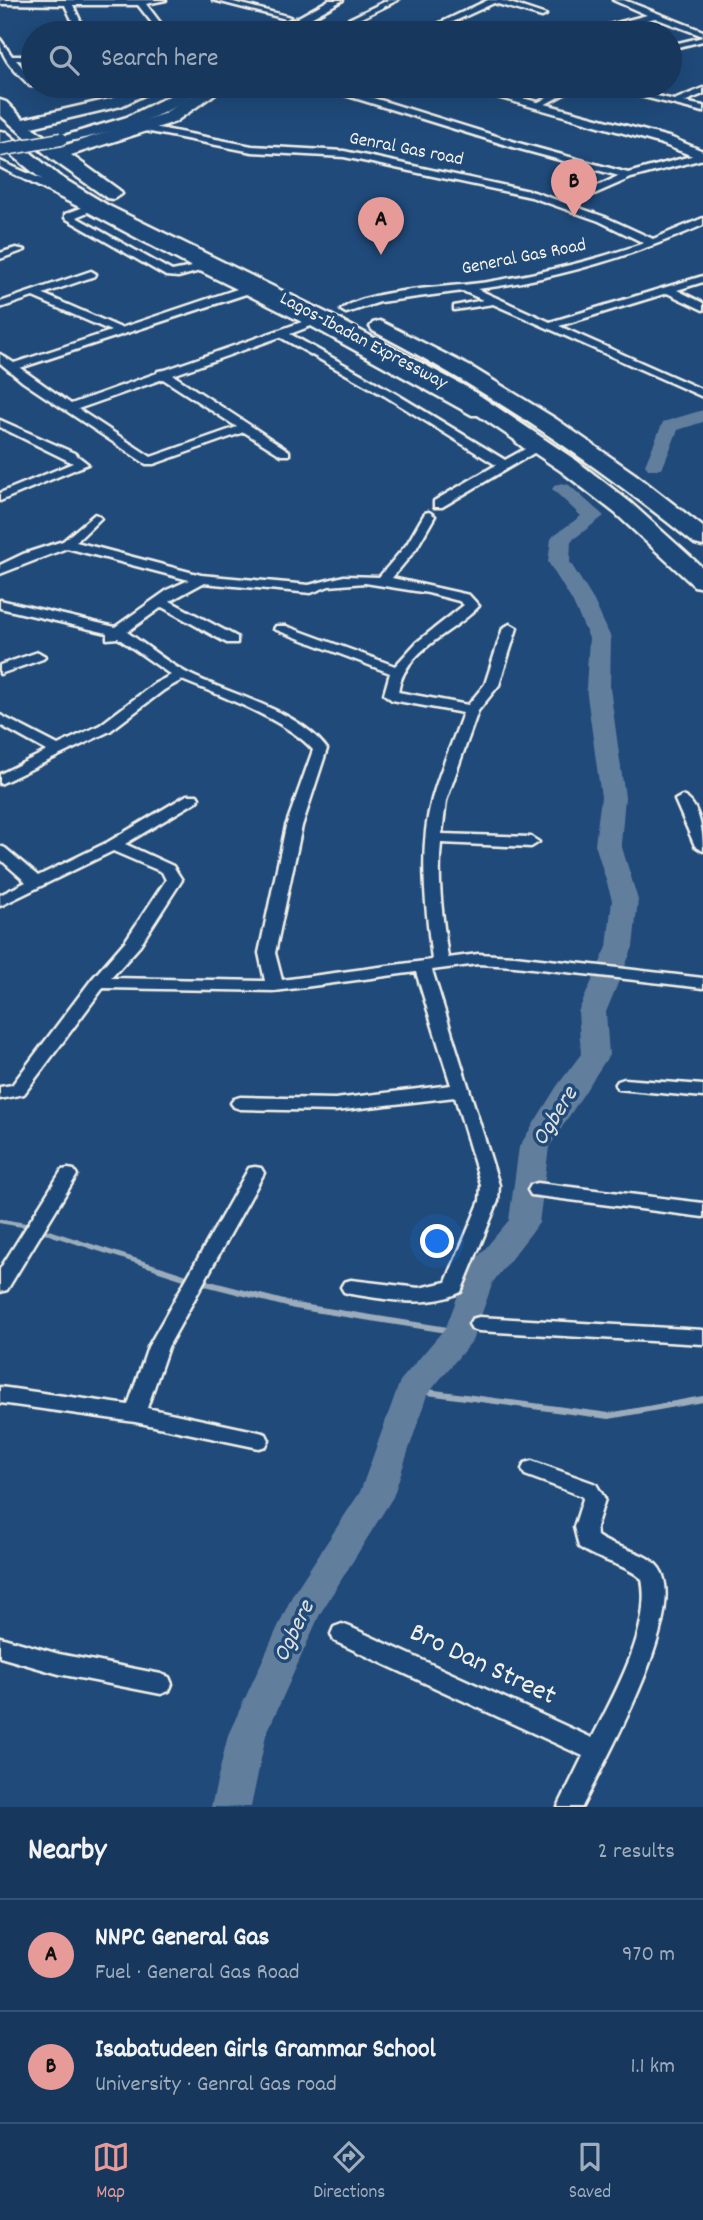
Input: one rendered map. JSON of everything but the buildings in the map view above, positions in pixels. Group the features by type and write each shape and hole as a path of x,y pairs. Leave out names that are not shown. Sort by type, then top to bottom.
{"highway":[{"path":"19,125 127,98"},
{"path":"41,121 39,125 42,132 60,144 78,146 170,118 200,98"},
{"name":"Lagos-Ibadan Expressway","path":"0,105 19,125 58,142 126,202 256,275 318,303 345,310 429,352 537,415 596,455 703,540"},
{"name":"Lagos-Ibadan Expressway","path":"0,136 53,180 103,211 462,394 532,440 622,508 703,582"},
{"path":"58,142 78,146"}],"main road":[{"path":"280,21 320,0"},
{"path":"297,21 333,0"},
{"path":"0,144 58,142 146,110 165,98"},
{"path":"0,150 58,142 105,130 159,110 178,98"},
{"path":"510,98 667,141 703,156"}],"street":[{"path":"0,2 34,0 69,5 162,0"},
{"path":"217,0 286,17"},
{"path":"349,21 394,0"},
{"path":"449,21 494,0 542,15"},
{"path":"617,0 668,21"},
{"path":"141,3 154,21"},
{"path":"69,5 76,21"},
{"path":"635,21 656,16"},
{"path":"682,27 703,36"},
{"path":"682,43 703,36"},
{"path":"0,41 9,58 21,71"},
{"path":"9,58 21,58"},
{"path":"676,102 703,91"},
{"path":"363,98 628,176"},
{"path":"537,105 551,98"},
{"path":"658,98 703,109"},
{"name":"Genral Gas road","path":"143,128 252,149 344,154 534,195 602,219 653,243"},
{"path":"592,192 628,176 703,156"},
{"path":"0,164 43,182 118,226 246,290 318,320 528,444 533,450 503,464 486,478 457,491 438,504"},
{"path":"89,209 68,216 170,274 202,267"},
{"name":"General Gas Road","path":"345,310 378,299 465,288 580,267 653,243 703,221"},
{"path":"0,256 20,250"},
{"path":"0,305 91,274"},
{"path":"548,326 703,279"},
{"path":"465,288 703,394"},
{"path":"13,367 246,290"},
{"path":"668,290 703,307"},
{"path":"34,294 120,331"},
{"path":"458,308 494,302"},
{"path":"70,408 162,373 318,320"},
{"path":"281,333 389,394 503,464"},
{"path":"0,357 27,380 149,461 244,428"},
{"path":"162,373 285,453"},
{"path":"0,424 82,464 0,497"},
{"path":"384,579 412,546 429,516"},
{"path":"0,570 27,557 68,544 95,519"},
{"path":"68,544 201,579 310,589 323,581 384,579 464,598 472,606 440,630 397,671 391,694 471,710"},
{"path":"112,636 174,592 201,579"},
{"path":"163,602 232,640"},
{"path":"0,604 112,636 181,675 229,694 307,734 320,749 294,826 267,953 275,986"},
{"path":"441,963 435,919 433,838 439,801 471,710 492,685 510,628"},
{"path":"281,629 397,671"},
{"path":"0,670 38,656"},
{"path":"0,780 105,728 159,687 181,675"},
{"path":"0,719 56,750"},
{"path":"0,901 113,845 192,798"},
{"path":"682,800 703,846"},
{"path":"433,838 531,842"},
{"path":"2,1096 18,1090 98,983 132,944 174,880 168,869 113,845"},
{"path":"0,851 36,884"},
{"path":"98,983 275,986 422,965 491,960 703,983"},
{"path":"351,1287 432,1295 446,1293 454,1287 489,1201 490,1185 422,965"},
{"path":"624,1085 703,1091"},
{"path":"240,1103 335,1105 461,1090"},
{"path":"135,1415 158,1347 254,1173"},
{"path":"0,1285 68,1175"},
{"path":"537,1190 703,1210"},
{"path":"479,1324 703,1337"},
{"path":"0,1395 135,1415 259,1440"},
{"path":"532,1469 589,1490 594,1499 585,1527 587,1541 596,1549 644,1568 652,1574 657,1589 656,1612 631,1684 570,1807"},
{"name":"Bro Dan Street","path":"342,1634 596,1751"},
{"path":"0,1647 59,1664 161,1684"}],"waterway":[{"name":"Ogbere","path":"655,465 670,426 703,416"},
{"name":"Ogbere","path":"231,1807 247,1735 306,1605 376,1497 412,1390 460,1332 479,1277 524,1223 534,1147 567,1093 595,1055 592,1012 620,947 625,900 608,844 613,797 598,688 600,638 583,601 559,562 561,539 594,516 562,489"},
{"path":"0,1221 30,1226"},
{"path":"38,1229 164,1270"},
{"path":"159,1269 190,1279"},
{"path":"198,1281 295,1306 460,1332"},
{"path":"412,1390 609,1416 703,1399"}],"place":[{"name":"Isabatudeen Girls Grammar School","path":"574,217"},
{"name":"NNPC General Gas","path":"381,255"}]}
